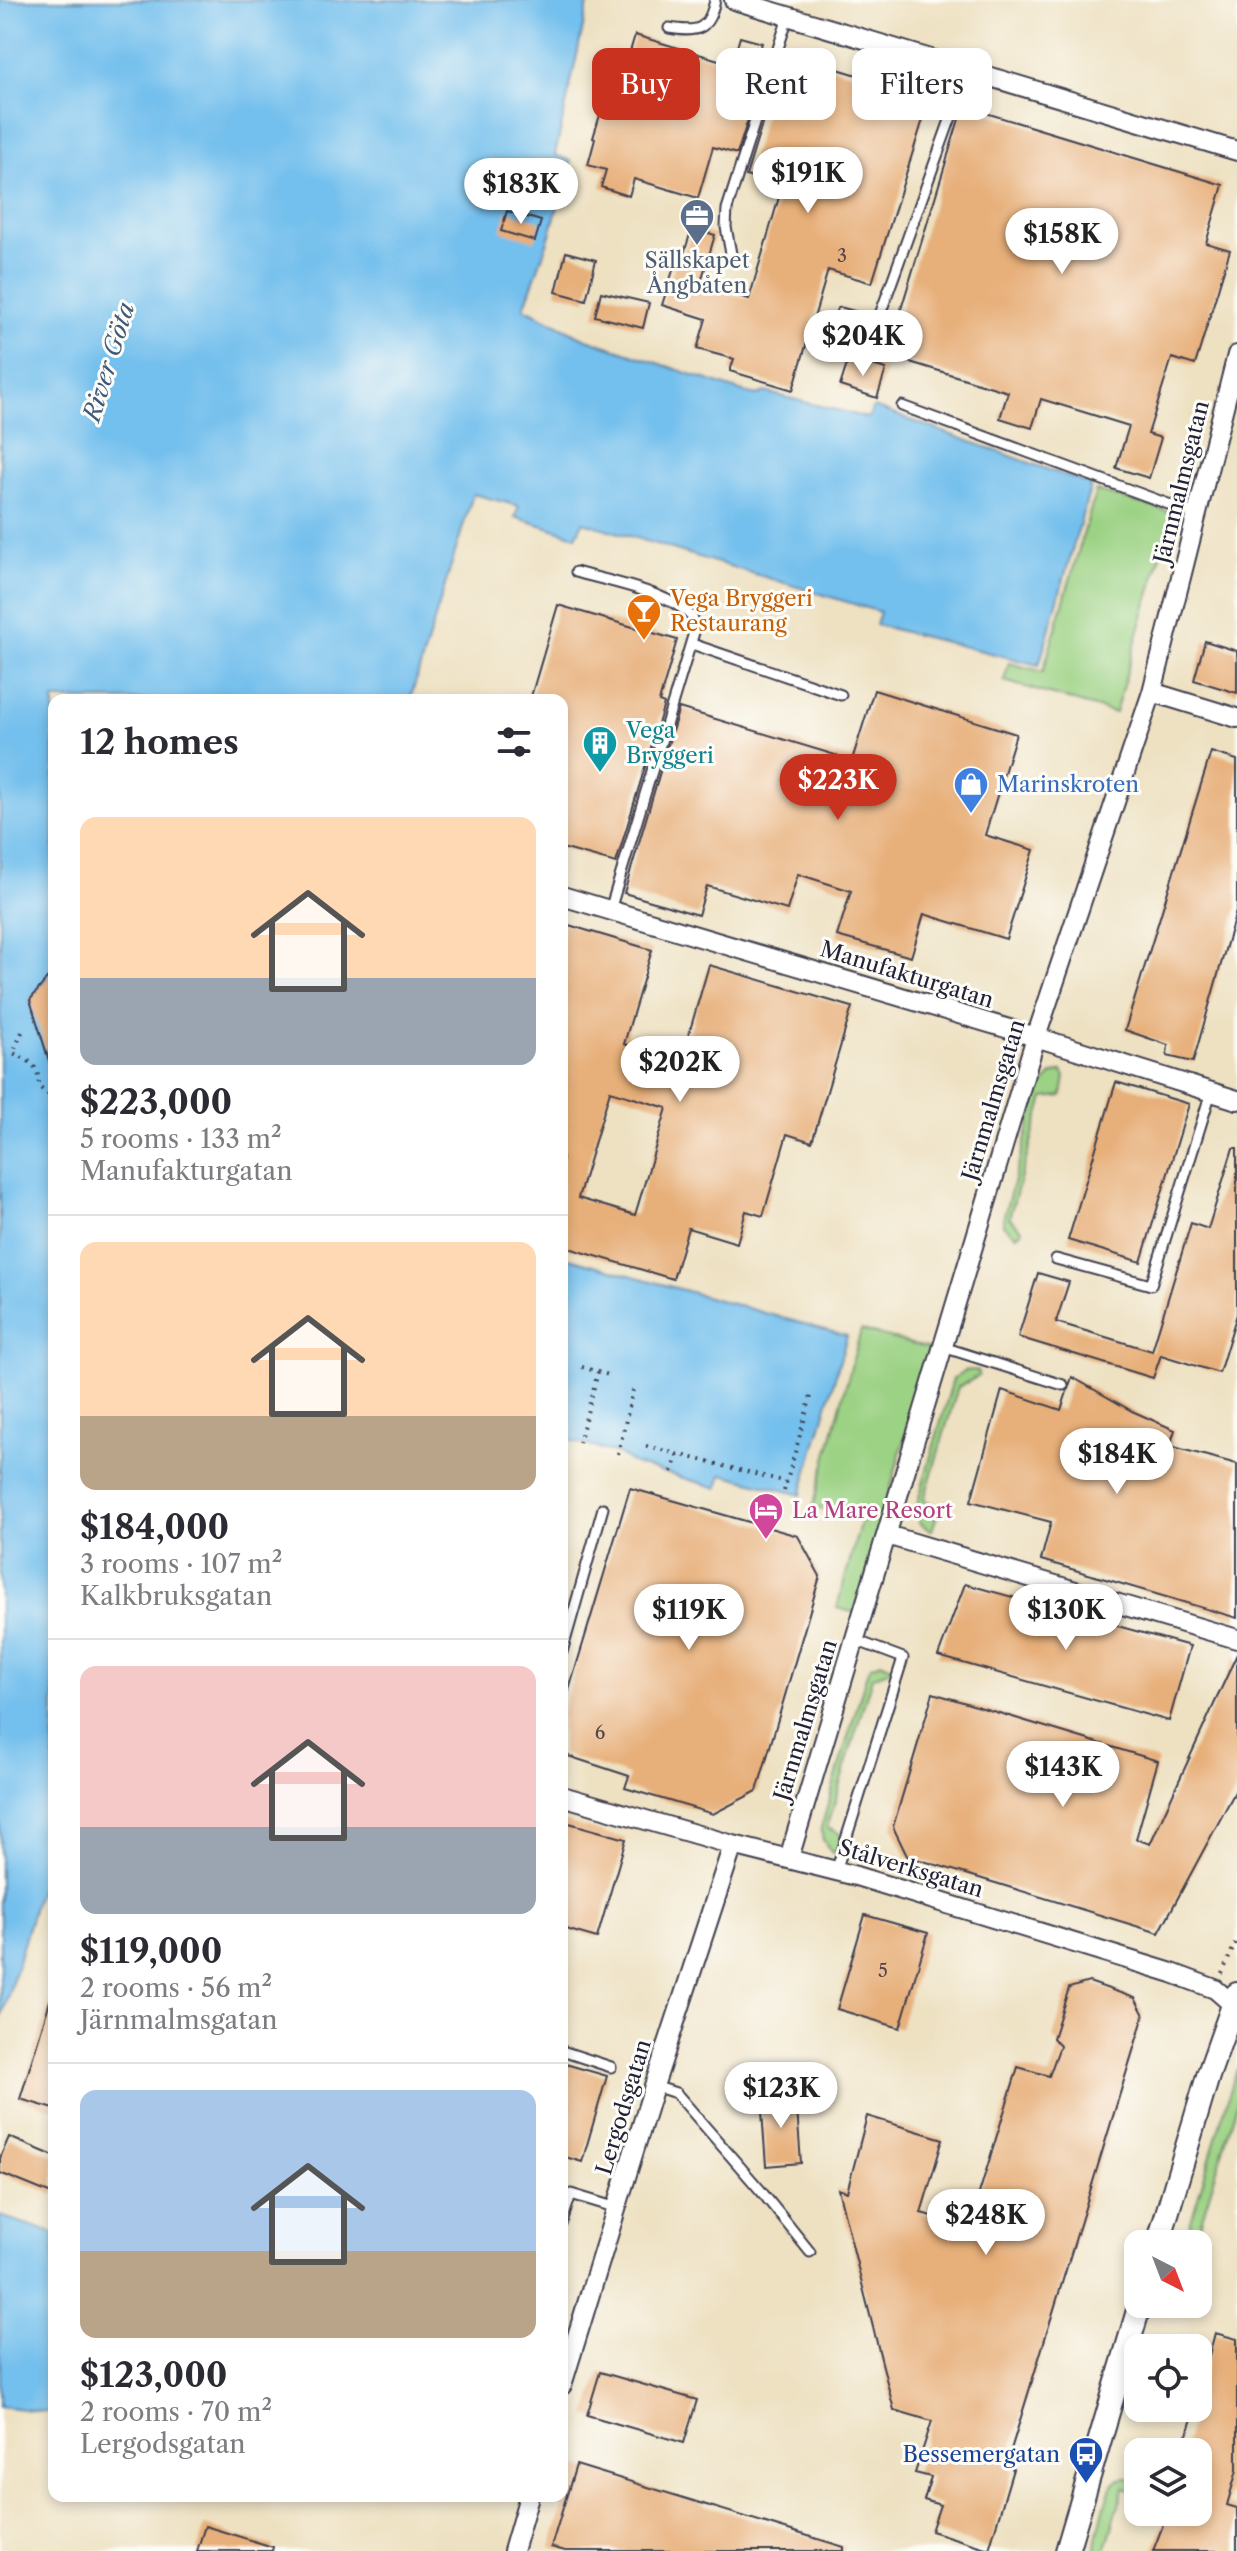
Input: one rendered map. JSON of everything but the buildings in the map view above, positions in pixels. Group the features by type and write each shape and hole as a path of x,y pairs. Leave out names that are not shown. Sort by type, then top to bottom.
{"street":[{"path":"734,0 893,48"},
{"path":"992,77 1237,151"},
{"name":"Järnmalmsgatan","path":"789,1858 1036,1037 1152,692 1237,355"},
{"path":"1152,692 1237,718"},
{"name":"Manufakturgatan","path":"568,898 1237,1100"},
{"path":"887,1535 1237,1639"},
{"name":"Stålverksgatan","path":"568,1798 836,1871 1172,1973 1215,1989 1236,2002"},
{"name":"Lergodsgatan","path":"568,2341 617,2208 733,1845"},
{"path":"1162,2230 1208,2076 1236,2002"},
{"path":"1067,2551 1136,2318"},
{"path":"513,2551 527,2502"}],"lane":[{"path":"669,28 686,31 704,27 712,16 715,0"},
{"path":"732,259 726,227 727,209 788,17"},
{"path":"841,313 877,323 950,120"},
{"path":"902,406 1198,515"},
{"path":"576,572 672,600 694,618 696,626 610,910"},
{"path":"692,644 841,695"},
{"path":"1056,1259 1151,1285 1211,1092"},
{"path":"943,1347 1063,1385"},
{"path":"568,1631 603,1508"},
{"path":"836,1871 903,1658 855,1640"},
{"path":"568,2053 611,2067"},
{"path":"654,2086 676,2093 810,2252"},
{"path":"568,2203 571,2194 617,2208"}],"path":[{"path":"22,1032 13,1053 31,1062 39,1074 39,1087 48,1094"},
{"path":"582,1367 612,1376"},
{"path":"579,1443 598,1372"},
{"path":"618,1454 633,1390"},
{"path":"784,1491 811,1396"},
{"path":"646,1446 787,1482"},
{"path":"672,1472 678,1454"}],"green space":[{"path":"1096,491 1173,513 1115,713 1004,681 1009,663 1043,672"},
{"path":"1062,1071 1065,1077 1062,1096 1044,1098 1009,1218 1022,1229 1016,1235 1003,1225 1003,1219 1040,1088 1052,1075"},
{"path":"861,1330 929,1349 856,1613 837,1608 861,1520 813,1507"},
{"path":"971,1370 978,1371 979,1376 958,1387 924,1500 940,1507 932,1530 929,1530 920,1523 916,1508 953,1379"},
{"path":"881,1662 892,1667 872,1677 827,1828 841,1834 837,1850 832,1853 823,1840 821,1828 867,1673 870,1666"},
{"path":"1237,2068 1237,2104 1198,2230 1188,2230"},
{"path":"1124,2479 1124,2488 1105,2551 1096,2551 1109,2493 1116,2481"}],"water":[{"name":"River Göta","path":"0,0 589,0 555,155 571,161 548,241 524,308 584,338 755,396 765,392 868,418 874,407 1091,485 1039,665 876,625 880,612 583,522 576,536 515,517 519,506 473,494 412,694 48,694 48,977 30,1000 48,1033 48,1859 0,2023"},
{"path":"568,1258 847,1336 801,1495 722,1474 718,1488 634,1464 618,1454 568,1440"},
{"path":"0,2216 48,2231 48,2412 0,2406"}],"place":[{"name":"Sällskapet Ångbåten","path":"697,247"},
{"name":"Vega Bryggeri Restaurang","path":"644,642"},
{"name":"Vega Bryggeri","path":"600,774"},
{"name":"Marinskroten","path":"971,815"},
{"name":"La Mare Resort","path":"766,1541"},
{"name":"Bessemergatan","path":"1086,2485"}]}
